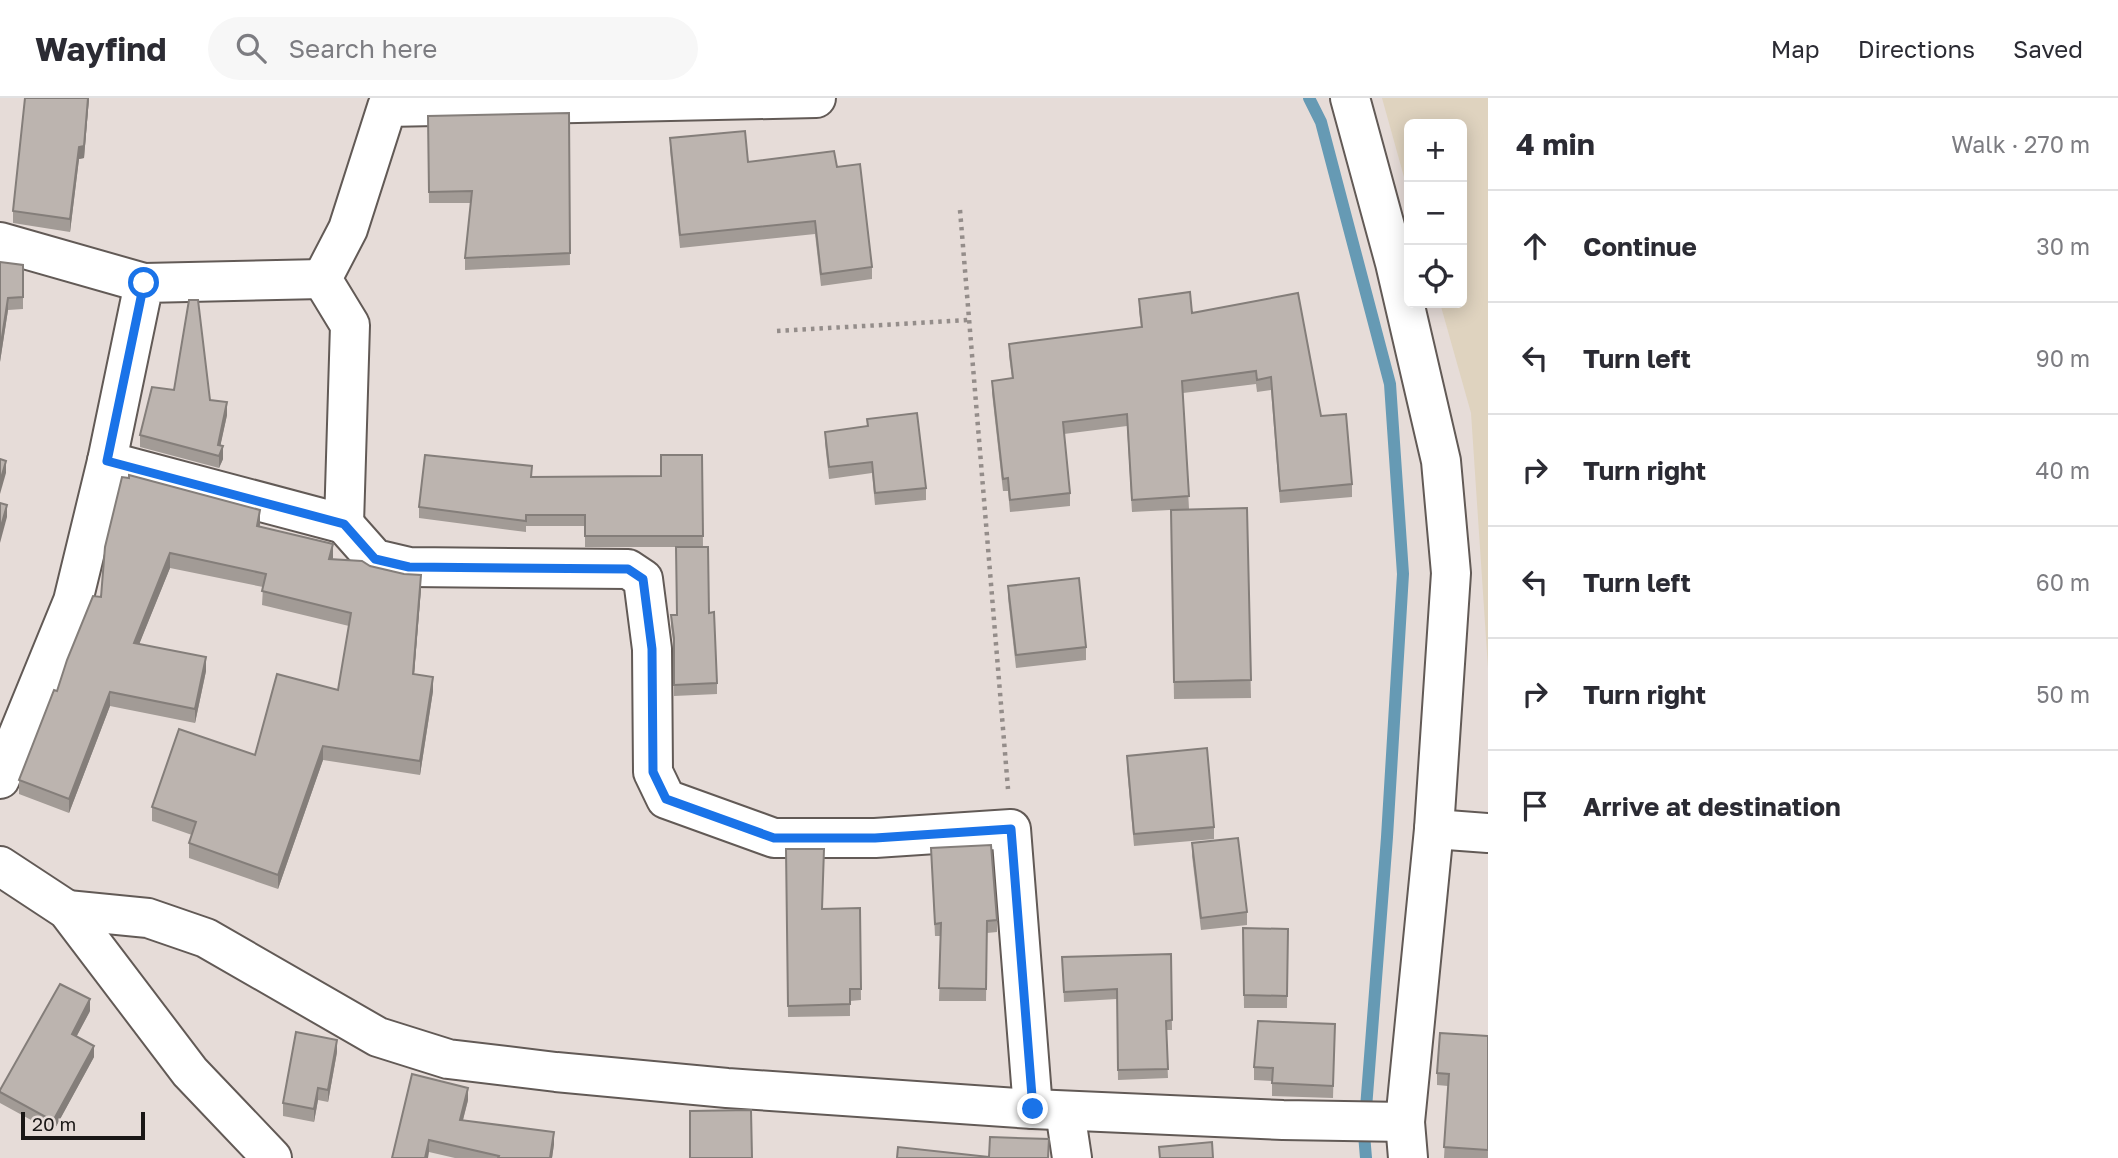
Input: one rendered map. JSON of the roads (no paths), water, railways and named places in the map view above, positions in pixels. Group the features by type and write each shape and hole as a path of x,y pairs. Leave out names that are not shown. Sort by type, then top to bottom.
{"street":[{"path":"322,279 348,229 387,107 816,98"},
{"path":"67,910 148,918 206,938 378,1037 448,1059 727,1088 1049,1110 1337,1122 1407,1140 1434,829 1451,573 1441,461 1395,263 1350,98"},
{"path":"0,242 144,283 322,279"},
{"path":"322,279 350,325 344,524"},
{"path":"0,779 73,601 107,461 144,283"},
{"path":"107,461 344,524 375,559 409,567 628,569 643,579 652,649 653,772 666,799 774,838 875,838 1011,829 1049,1110 1072,1158"},
{"path":"1434,829 1488,833"},
{"path":"0,866 67,910 190,1072 272,1158"}],"waterway":[{"path":"1309,98 1321,122 1390,384 1403,574 1387,837 1364,1134 1366,1158"}]}
